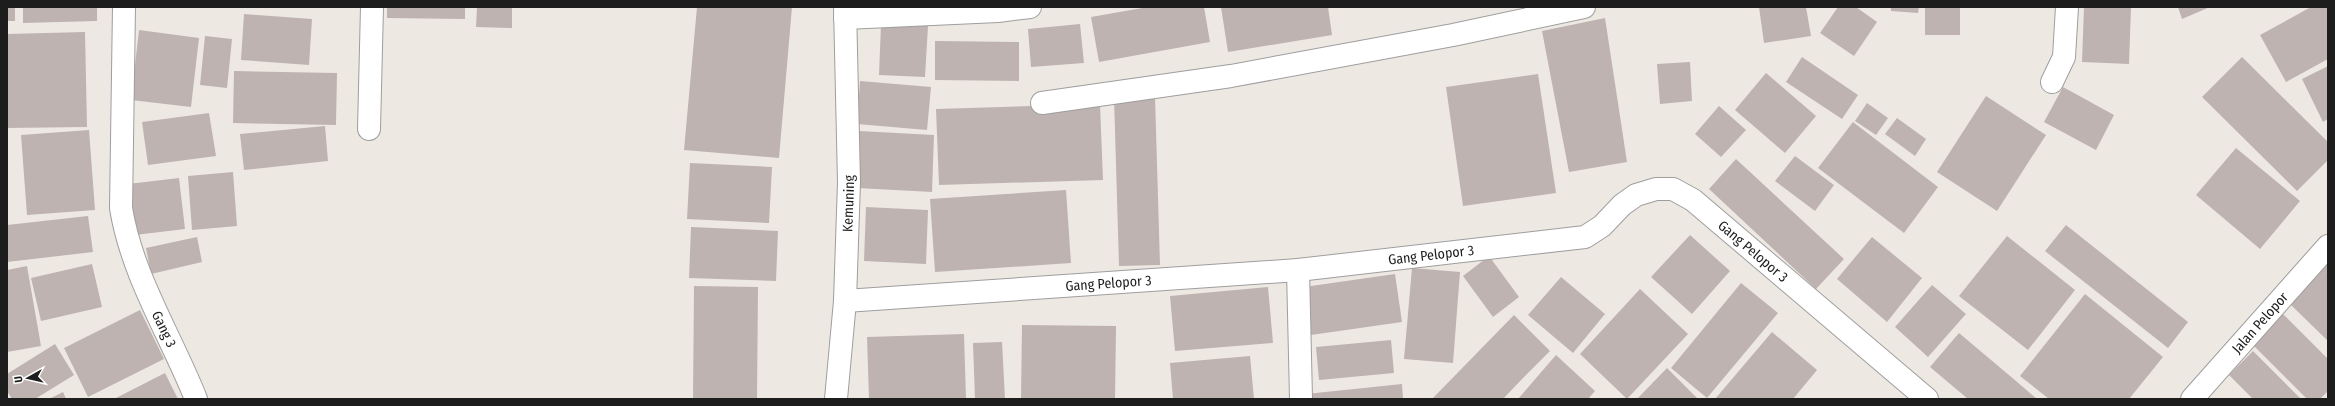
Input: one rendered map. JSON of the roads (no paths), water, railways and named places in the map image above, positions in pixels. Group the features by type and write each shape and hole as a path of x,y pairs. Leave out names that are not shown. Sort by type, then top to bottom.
{"street":[{"name":"Gang 3","path":"124,7 121,208 134,258 196,399"},
{"path":"369,129 372,7"},
{"path":"845,13 998,11 1030,7"},
{"path":"1042,103 1231,76 1453,35 1584,7"},
{"path":"2052,82 2064,57 2067,7"},
{"name":"Kemuning","path":"836,399 845,301 849,182 845,13"},
{"name":"Gang Pelopor 3","path":"845,301 1298,270 1585,236 1602,226 1622,205 1636,196 1656,189 1673,189 1693,200 1927,399"},
{"name":"Jalan Pelopor","path":"2192,399 2328,246"},
{"path":"1298,270 1301,399"}]}
